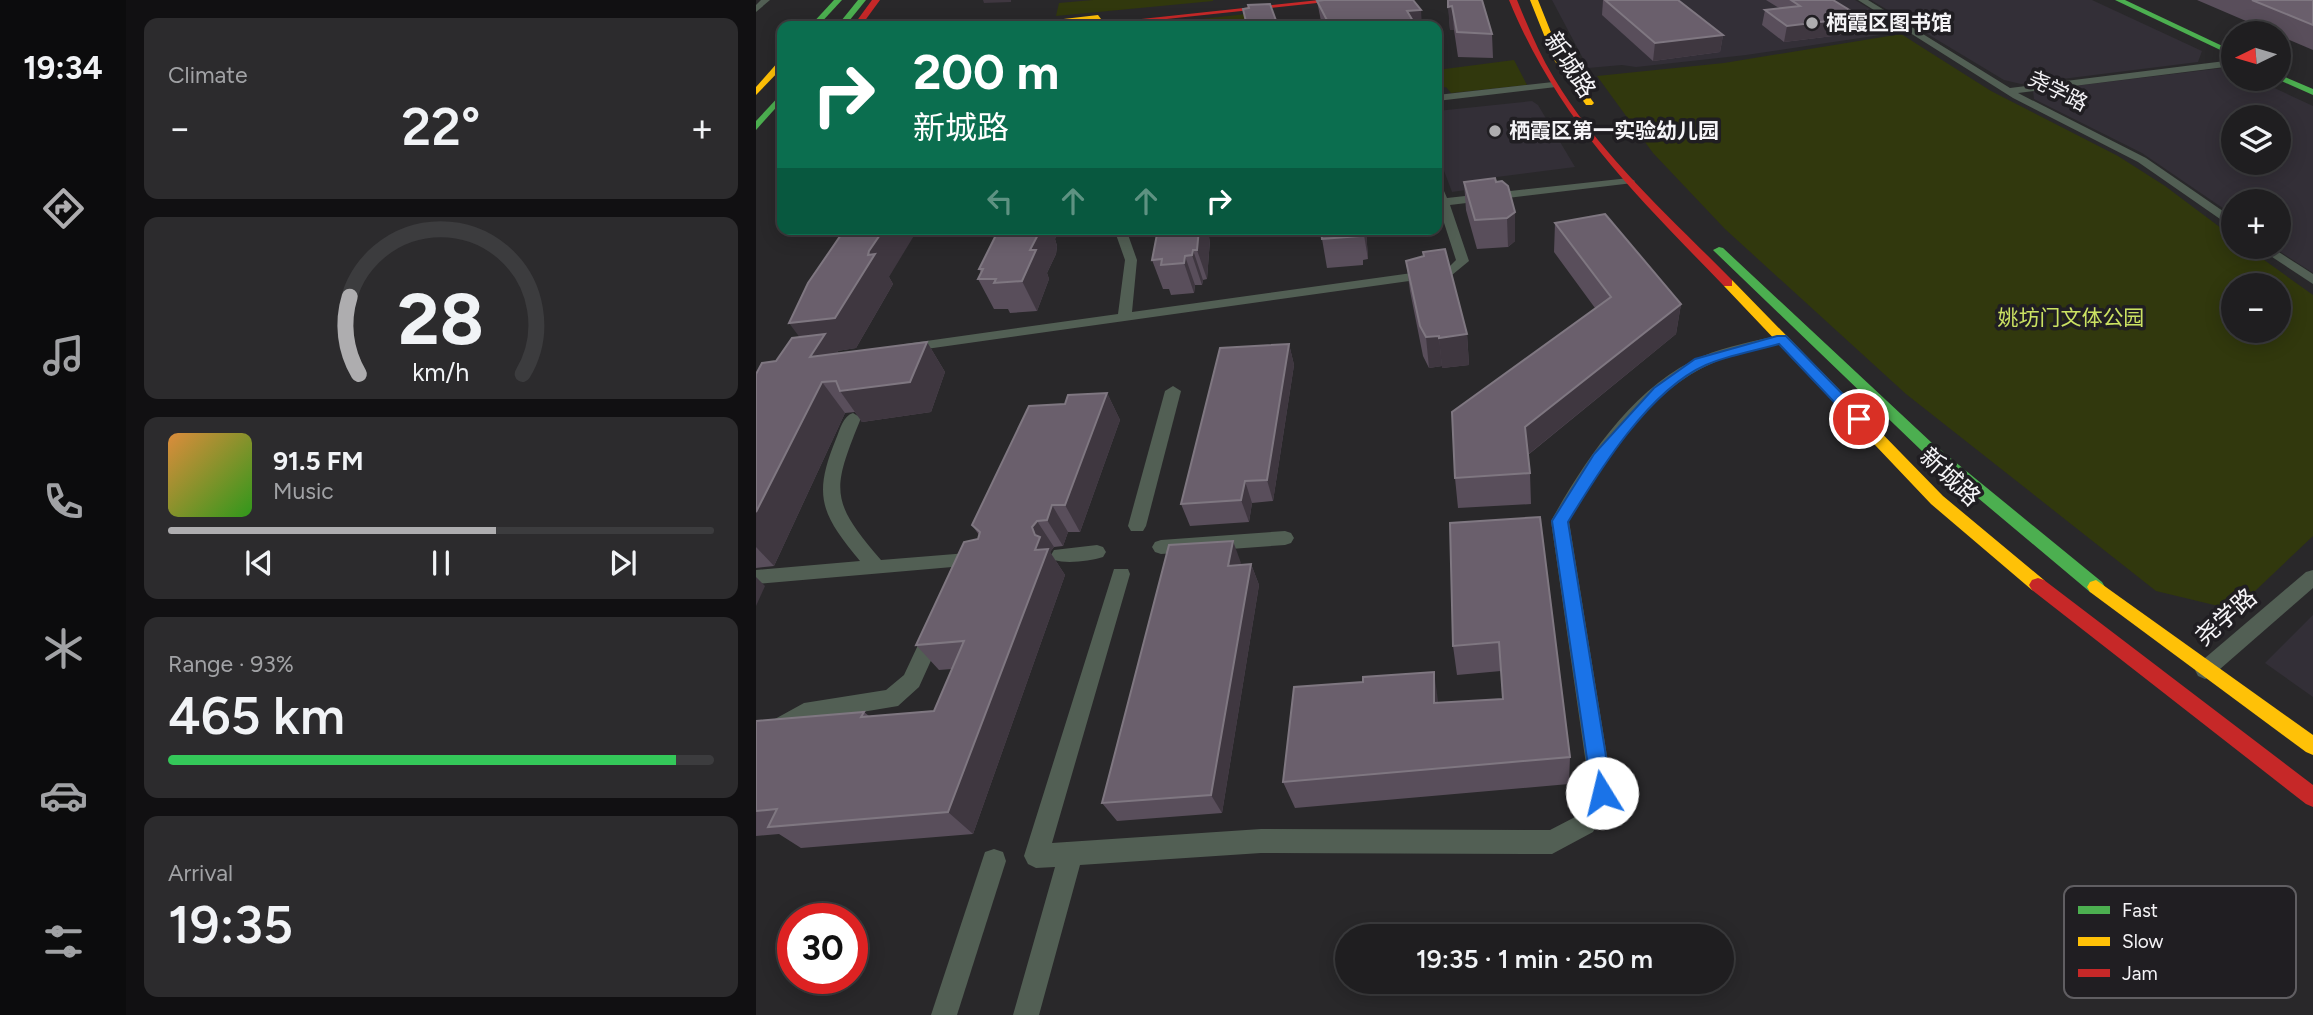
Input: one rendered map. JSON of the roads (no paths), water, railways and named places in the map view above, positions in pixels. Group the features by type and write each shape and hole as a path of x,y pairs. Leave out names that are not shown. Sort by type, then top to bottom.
{"main road":[{"path":"819,21 838,0"},
{"path":"845,21 862,0"},
{"path":"861,21 876,0"},
{"path":"1058,21 1267,0"},
{"path":"1170,21 1340,0"},
{"name":"新城路","path":"1513,0 1525,36 1553,85 1629,181 1948,509 2073,615 2313,797"},
{"name":"新城路","path":"1534,0 1558,60 1598,115"},
{"path":"2119,0 2221,48"},
{"path":"2139,0 2221,38"},
{"path":"756,92 777,69"},
{"path":"2291,71 2313,81"},
{"path":"2291,82 2313,92"},
{"path":"756,127 777,102"},
{"name":"新城路","path":"1628,154 1681,213 1901,424 2009,517 2205,670 2313,746"}],"street":[{"path":"756,10 766,0"},
{"name":"尧学路","path":"1862,0 2008,91 2142,160 2221,216"},
{"path":"2008,91 2221,64"},
{"path":"1442,97 1553,85"},
{"path":"888,351 1452,271 1463,261 1443,202 1629,181"},
{"path":"1121,235 1131,260 1125,317"},
{"path":"2281,259 2313,280"},
{"path":"1121,574 1036,856 1261,841 1552,842 1585,824 1602,793 1560,521 1599,458 1659,391 1700,362 1781,339"},
{"path":"1136,526 1173,391"},
{"path":"853,418 834,463 828,500 840,525 875,566"},
{"path":"956,583 977,559 978,534"},
{"path":"1161,547 1285,538"},
{"path":"1060,555 1097,552"},
{"path":"756,577 977,559"},
{"name":"尧学路","path":"2205,670 2313,577"},
{"path":"756,761 772,732 804,712 891,699 912,681 940,620"},
{"path":"1027,1015 1070,853"},
{"path":"944,1015 994,861"}],"place":[{"name":"栖霞区图书馆","path":"1812,23"},
{"name":"栖霞区第一实验幼儿园","path":"1495,131"}],"park label":[{"name":"姚坊门文体公园","path":"2071,318"}]}
